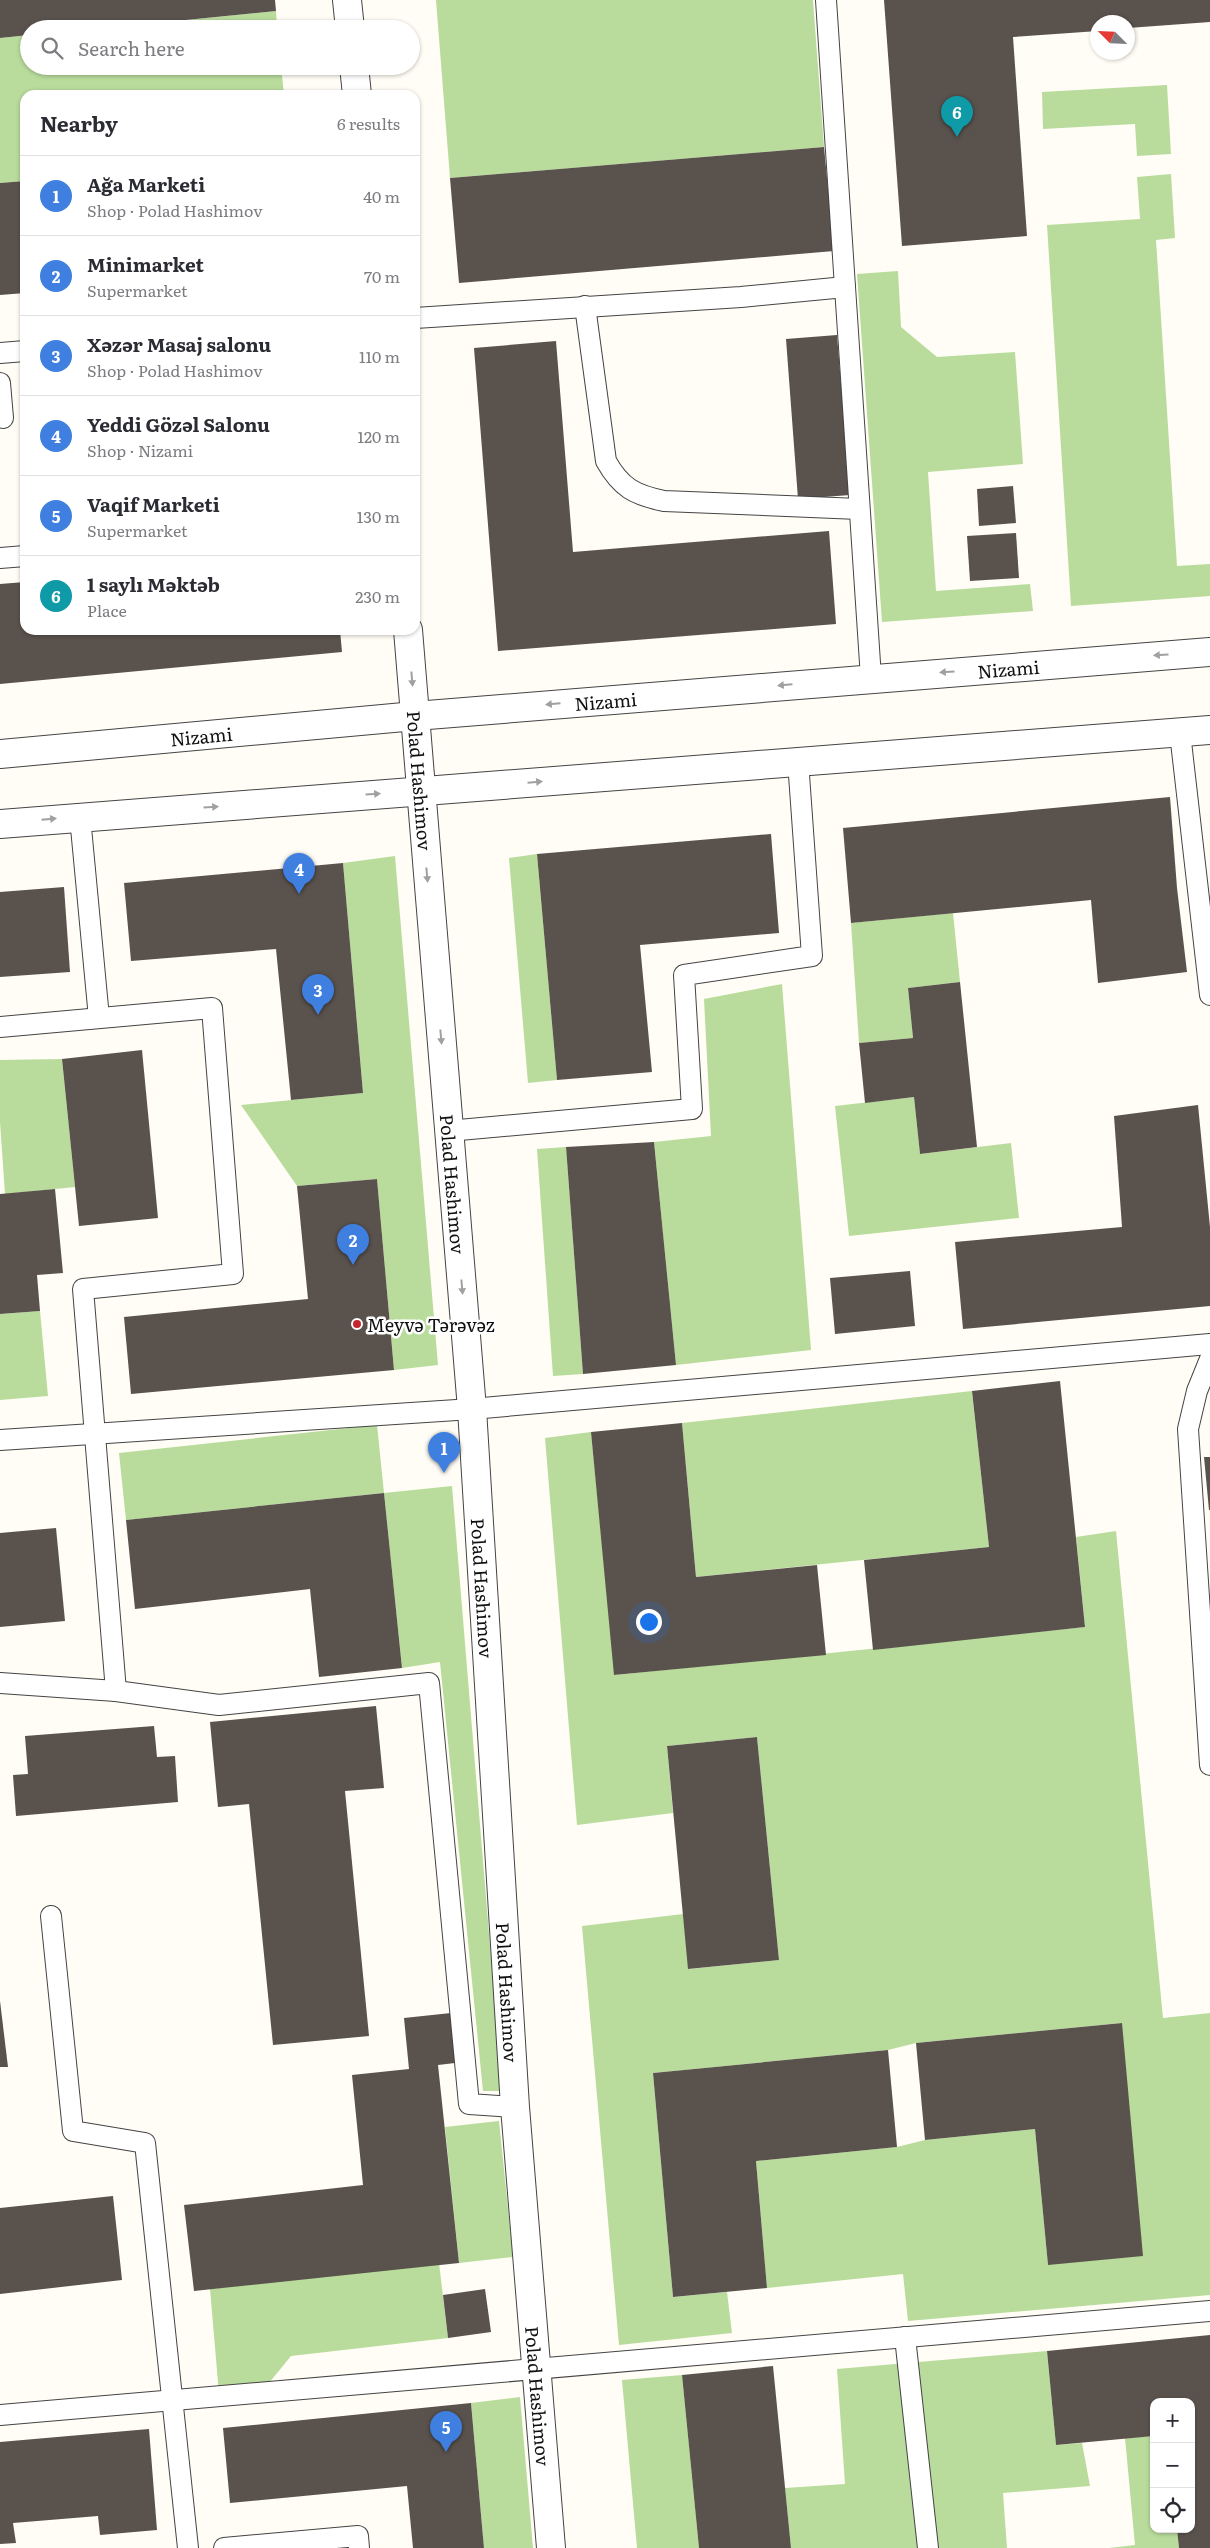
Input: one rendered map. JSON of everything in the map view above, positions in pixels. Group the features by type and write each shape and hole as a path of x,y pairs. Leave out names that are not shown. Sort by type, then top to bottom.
{"street":[{"path":"346,0 349,20"},
{"path":"355,75 357,90"},
{"name":"Polad Hashimov","path":"408,635 472,1409 515,2107 551,2548"},
{"name":"Nizami","path":"0,754 415,716 1210,652"},
{"path":"0,824 1210,730"}],"lane":[{"path":"826,0 870,678"},
{"path":"420,318 741,297 845,287"},
{"path":"585,306 606,461 615,477 637,495 664,501 859,509"},
{"path":"0,354 20,352"},
{"path":"0,383 3,418"},
{"path":"0,558 20,556"},
{"path":"1180,732 1210,995"},
{"path":"448,1131 692,1109 684,975 812,956 798,761"},
{"path":"80,817 99,1018"},
{"path":"0,1027 212,1008 233,1274 83,1289 116,1691"},
{"path":"0,1440 94,1432 472,1409 1210,1344"},
{"path":"1210,1359 1197,1391 1188,1429 1210,1765"},
{"path":"0,1683 116,1691 219,1705 429,1683 469,2104 515,2107"},
{"path":"51,1916 73,2131 145,2143 188,2548"},
{"path":"0,2415 1210,2311"},
{"path":"905,2337 928,2548"},
{"path":"224,2548 358,2536 359,2548"}],"green space":[{"path":"436,0 813,0 824,147 450,178"},
{"path":"276,11 276,20 186,20"},
{"path":"20,36 20,75 282,75 283,90 20,90 20,181 0,183 0,38"},
{"path":"1167,85 1171,154 1137,156 1135,124 1043,129 1042,92"},
{"path":"1171,174 1175,238 1156,240 1177,566 1210,564 1210,596 1071,606 1047,225 1140,219 1137,177"},
{"path":"898,271 901,327 937,357 1015,352 1023,464 928,472 936,591 1030,584 1033,611 882,622 857,274"},
{"path":"537,854 557,1080 528,1083 509,858"},
{"path":"395,856 438,1365 394,1370 377,1179 297,1186 241,1105 363,1093 343,863"},
{"path":"953,913 960,982 908,988 913,1038 859,1043 851,923"},
{"path":"782,984 811,1350 676,1365 654,1142 711,1136 704,999"},
{"path":"62,1059 75,1187 5,1194 0,1122 0,1060"},
{"path":"914,1097 920,1154 1011,1143 1019,1218 849,1236 835,1106"},
{"path":"566,1147 583,1374 553,1376 537,1149"},
{"path":"40,1311 48,1396 0,1400 0,1314"},
{"path":"972,1391 989,1547 696,1577 682,1423"},
{"path":"377,1425 384,1493 126,1520 119,1453"},
{"path":"591,1432 615,1675 1085,1627 1076,1537 1116,1531 1163,2018 1210,2013 1210,2295 908,2321 903,2274 767,2288 756,2161 897,2147 925,2140 1035,2129 1048,2265 1121,2023 916,2043 888,2050 653,2073 673,2297 727,2292 732,2333 619,2345 582,1926 683,1914 689,1969 779,1960 757,1737 667,1746 673,1813 577,1825 545,1438"},
{"path":"452,1486 502,2091 483,2091 440,1662 402,1668 384,1493"},
{"path":"499,2121 513,2257 459,2263 445,2127"},
{"path":"439,2263 448,2338 291,2356 264,2389 219,2394 210,2289"},
{"path":"1047,2351 1056,2445 1082,2443 1090,2486 1003,2493 1007,2548 791,2548 785,2488 845,2484 837,2369"},
{"path":"682,2375 699,2548 637,2548 622,2380"},
{"path":"520,2397 533,2548 484,2548 471,2403"},
{"path":"1150,2436 1150,2533 1177,2533 1179,2548 1109,2548 1135,2545 1125,2438"}],"building":[{"path":"0,0 275,0 276,11 186,20 20,20 20,36 0,38"},
{"path":"884,0 1210,0 1210,22 1135,27 1135,15 1090,15 1090,32 1013,37 1027,236 902,246"},
{"path":"824,147 834,251 459,283 450,178"},
{"path":"20,181 20,293 0,295 0,183"},
{"path":"837,335 850,495 798,499 786,339"},
{"path":"556,341 573,552 829,531 836,624 498,651 474,348"},
{"path":"1013,486 1016,523 979,526 977,489"},
{"path":"1016,533 1019,578 970,581 967,536"},
{"path":"20,582 20,635 340,635 342,652 0,684 0,584"},
{"path":"1170,797 1177,888 1187,972 1098,983 1091,900 851,923 843,828"},
{"path":"771,834 779,933 640,945 652,1072 557,1080 537,854"},
{"path":"343,863 363,1093 291,1100 276,949 131,961 124,883"},
{"path":"64,887 70,972 0,977 0,892"},
{"path":"960,982 977,1147 920,1154 914,1097 865,1103 859,1043 913,1038 908,988"},
{"path":"142,1050 158,1218 79,1226 62,1059"},
{"path":"1198,1105 1210,1227 1210,1306 963,1329 955,1242 1122,1227 1114,1116"},
{"path":"654,1142 676,1365 583,1374 566,1147"},
{"path":"377,1179 394,1370 131,1394 124,1317 308,1299 297,1186"},
{"path":"55,1189 63,1273 37,1275 40,1311 0,1314 0,1194"},
{"path":"910,1271 915,1326 835,1334 830,1278"},
{"path":"1060,1381 1085,1627 873,1650 864,1560 989,1547 972,1391"},
{"path":"682,1423 696,1577 817,1565 826,1655 614,1675 591,1432"},
{"path":"1204,1457 1210,1457 1210,1510 1209,1510"},
{"path":"384,1493 402,1668 319,1677 310,1589 135,1609 126,1520"},
{"path":"56,1528 65,1621 0,1627 0,1533"},
{"path":"376,1706 384,1788 345,1791 369,2036 273,2045 249,1804 218,1807 210,1722"},
{"path":"154,1726 157,1757 175,1756 178,1802 16,1816 13,1775 28,1774 25,1736"},
{"path":"757,1737 779,1960 688,1969 667,1746"},
{"path":"0,2001 8,2067 0,2067"},
{"path":"451,2013 455,2063 438,2065 459,2263 194,2291 184,2205 363,2185 352,2075 409,2069 404,2018"},
{"path":"1122,2023 1143,2256 1048,2265 1035,2129 925,2140 916,2043"},
{"path":"888,2050 897,2147 756,2161 767,2288 673,2297 653,2073"},
{"path":"113,2196 122,2280 0,2294 0,2208"},
{"path":"485,2289 491,2332 448,2338 443,2295"},
{"path":"1210,2335 1210,2548 1179,2548 1177,2533 1195,2533 1195,2398 1150,2398 1150,2436 1056,2445 1047,2351"},
{"path":"773,2366 791,2548 699,2548 682,2375"},
{"path":"471,2403 484,2548 413,2548 407,2486 230,2503 223,2428"},
{"path":"149,2429 157,2530 100,2535 98,2516 13,2523 16,2543 0,2544 0,2442"}],"place":[{"name":"1 saylı Məktəb","path":"957,137"},
{"name":"Yeddi Gözəl Salonu","path":"299,894"},
{"name":"Xəzər Masaj salonu","path":"318,1015"},
{"name":"Minimarket","path":"353,1265"},
{"name":"Meyvə Tərəvəz","path":"357,1324"},
{"name":"Ağa Marketi","path":"444,1473"},
{"name":"Vaqif Marketi","path":"446,2452"}]}
